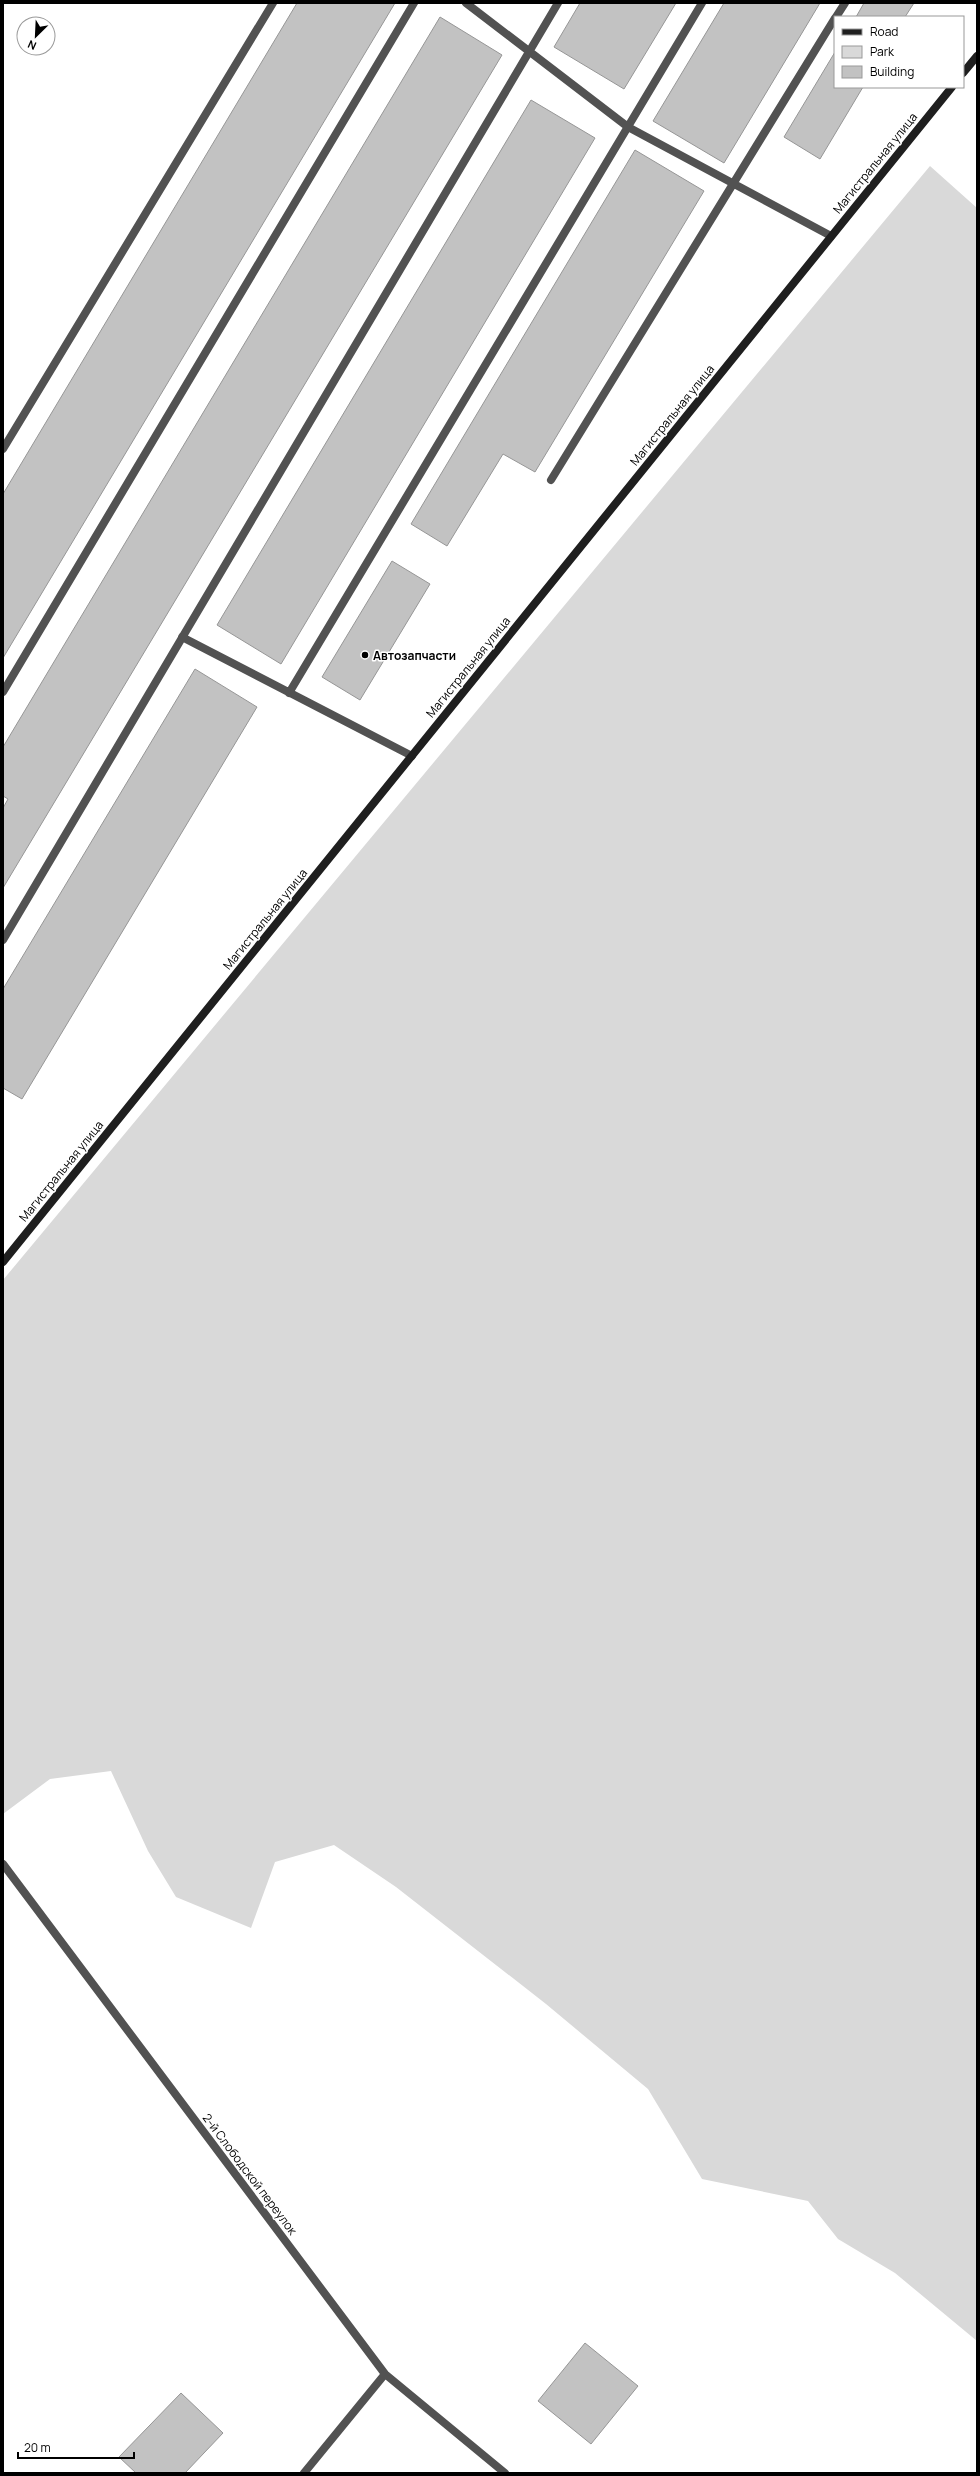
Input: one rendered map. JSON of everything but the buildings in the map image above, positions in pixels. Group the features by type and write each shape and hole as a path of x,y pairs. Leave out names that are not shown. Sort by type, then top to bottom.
{"street":[{"path":"3,449 273,3"},
{"path":"3,692 414,3"},
{"path":"466,3 628,127 831,236"},
{"path":"3,940 558,3"},
{"path":"289,693 702,3"},
{"path":"836,16 844,3"},
{"path":"551,480 834,20"},
{"path":"964,72 977,56"},
{"name":"Магистральная улица","path":"3,1262 951,88"},
{"path":"182,637 412,756"},
{"name":"2-й Слободской переулок","path":"3,1864 385,2374 505,2473"},
{"path":"304,2473 385,2374"}],"green space":[{"path":"930,166 977,208 977,2341 895,2273 838,2239 808,2201 702,2179 648,2089 546,2004 396,1887 334,1845 275,1862 251,1928 176,1897 148,1851 111,1771 50,1779 3,1814 3,1280"}],"place":[{"name":"Автозапчасти","path":"365,655"}]}
